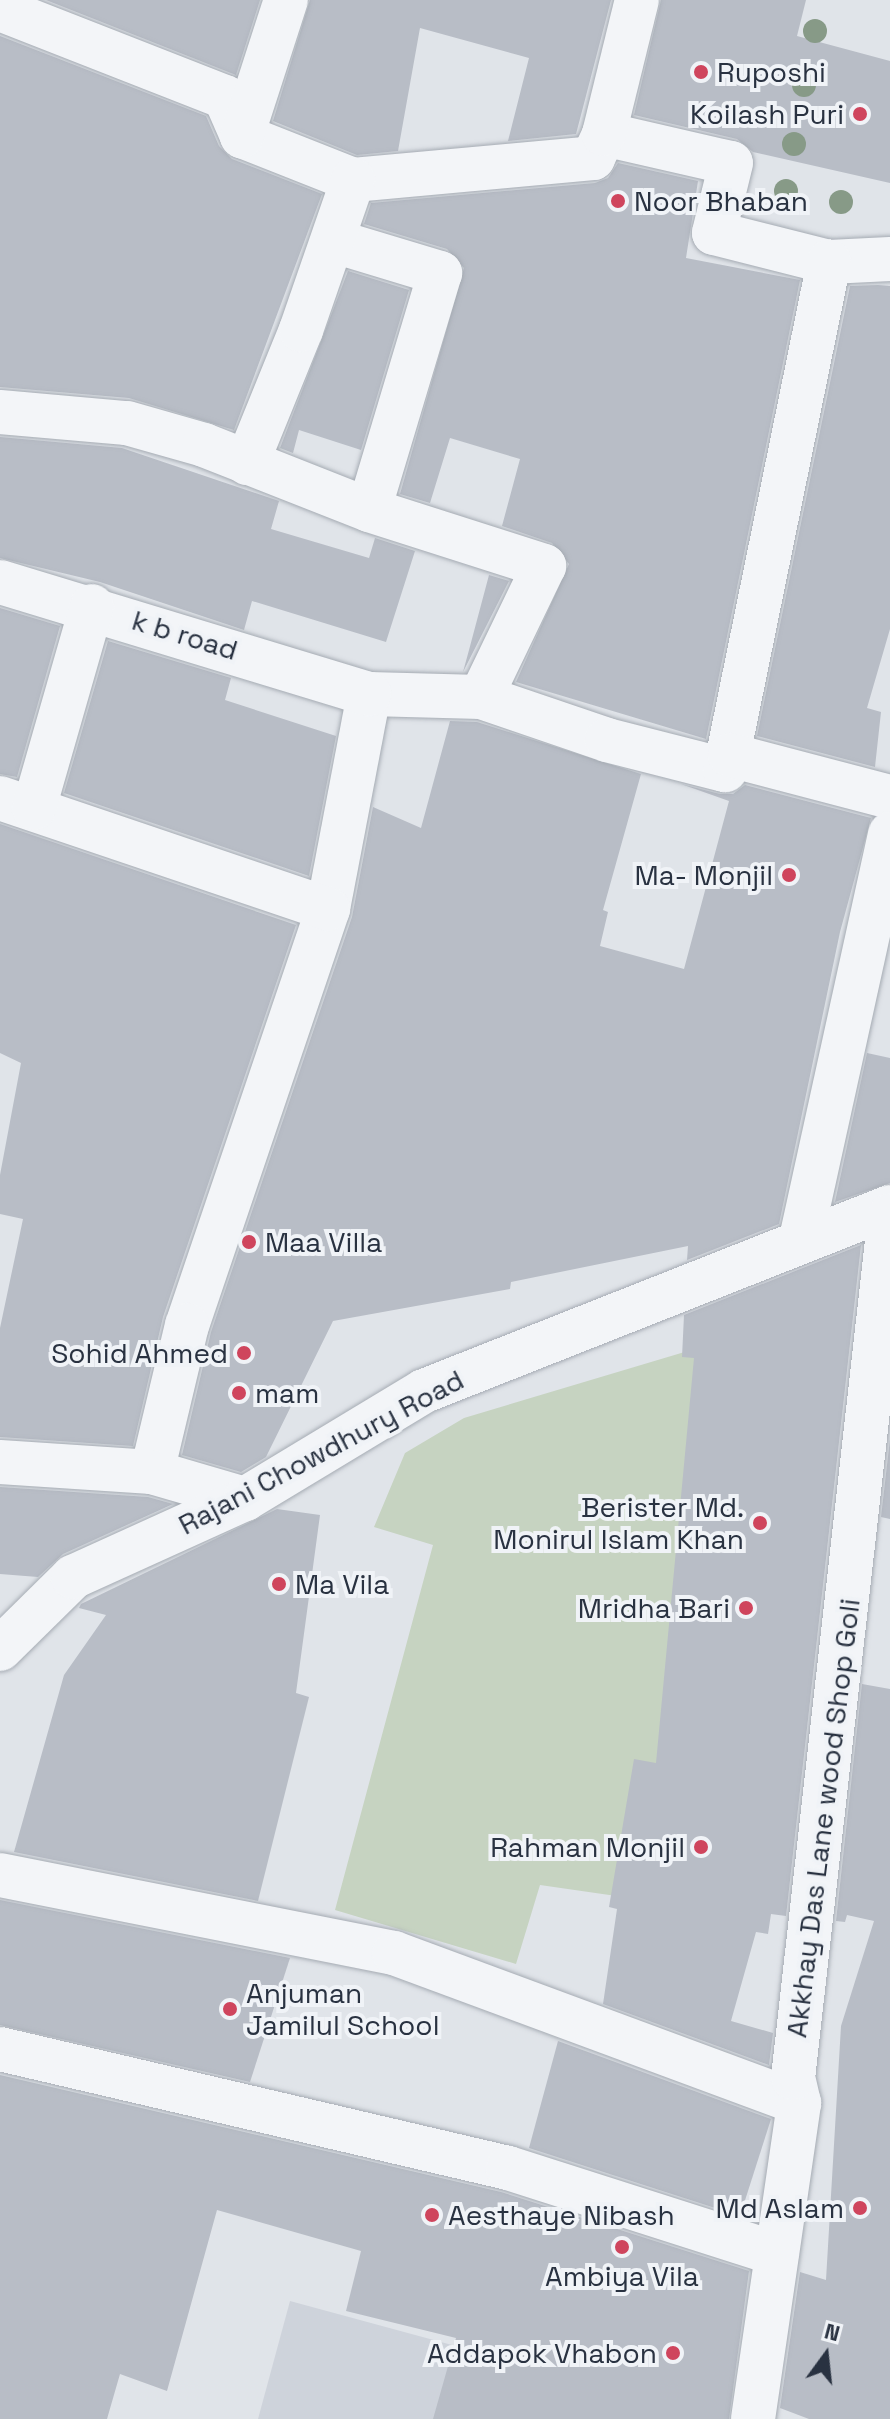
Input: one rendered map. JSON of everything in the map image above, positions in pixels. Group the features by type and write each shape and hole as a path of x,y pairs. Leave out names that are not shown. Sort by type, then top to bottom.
{"street":[{"path":"242,136 286,0"},
{"path":"0,9 225,97 242,136 353,180 593,158 604,134 637,0"},
{"path":"604,134 731,163 714,233 829,262 890,259"},
{"path":"247,463 334,241 353,180"},
{"path":"334,241 440,273 369,510"},
{"path":"829,262 730,755 890,797"},
{"path":"0,412 127,423 204,445 369,510 544,566 481,697"},
{"name":"k b road","path":"0,582 92,606 369,694 481,697 607,740 725,770 730,755"},
{"path":"92,606 17,803 328,909"},
{"path":"152,1472 187,1325 328,909 369,694"},
{"path":"801,1239 890,834"},
{"name":"Rajani Chowdhury Road","path":"0,1649 73,1577 245,1499 424,1391 801,1239 890,1207"},
{"name":"Akkhay Das Lane wood Shop Goli","path":"753,2419 799,2103 793,2078 890,1215"},
{"path":"0,1462 152,1472 245,1499"},
{"path":"0,1875 394,1953 799,2103"},
{"path":"0,2049 508,2168 777,2254"}],"shaded area":[{"path":"290,2301 511,2361 491,2419 258,2419"}],"green space":[{"path":"718,1342 651,1901 540,1885 516,1964 335,1910 433,1545 374,1527 405,1453 464,1418"}],"building":[{"path":"46,0 260,0 236,75"},
{"path":"310,0 611,0 576,134 508,141 529,58 420,28 398,151 357,155 273,121"},
{"path":"661,0 806,0 797,36 890,61 890,183 753,152 737,139 634,115"},
{"path":"0,36 206,116 219,146 232,159 322,194 234,430 129,398 0,387"},
{"path":"618,163 698,181 686,258 800,280 706,739 516,682 569,564 552,543 502,526 520,459 450,438 430,503 400,494 464,268 447,249 364,224 371,203 595,183 608,178"},
{"path":"348,271 409,290 361,450 299,430 293,453 280,448"},
{"path":"850,286 890,286 890,629 867,708 881,712 875,767 757,736"},
{"path":"0,437 122,448 279,501 271,529 369,558 375,538 415,551 386,642 252,601 244,630 100,582 0,558"},
{"path":"489,575 509,581 463,672 469,650"},
{"path":"0,608 60,626 17,777 0,774"},
{"path":"108,641 231,678 225,700 336,736 309,876 64,793"},
{"path":"450,721 477,722 641,774 603,910 608,912 600,946 684,969 729,801 681,784 720,794 733,794 745,785 871,818 840,932 779,1224 687,1260 688,1246 511,1282 510,1289 333,1321 266,1457 241,1472 182,1455 211,1332 352,917 373,807 421,828"},
{"path":"0,824 296,925 163,1317 133,1446 0,1437 0,1328 23,1219 0,1214 0,1175 21,1063 0,1053"},
{"path":"867,1053 890,1058 890,1183 835,1202"},
{"path":"861,1245 786,1916 771,1914 768,1934 756,1932 731,2021 773,2033 769,2065 603,2004 617,1909 609,1907 634,1759 656,1763 694,1358 682,1357 684,1315"},
{"path":"890,1439 890,1519 881,1517"},
{"path":"0,1487 148,1497 173,1504 63,1554 38,1577 0,1574"},
{"path":"277,1509 320,1515 296,1693 309,1697 258,1901 14,1852 64,1675 106,1615 79,1608 81,1604"},
{"path":"862,1684 890,1689 890,2419 809,2419 780,2408 800,2272 826,2280 841,2026 874,1921 847,1915 845,1922 836,1921"},
{"path":"0,1900 290,1958 250,2082 0,2025"},
{"path":"558,2041 771,2119 740,2216 529,2148"},
{"path":"0,2075 501,2192 749,2271 729,2419 433,2419 456,2338 346,2311 361,2251 217,2210 167,2391 120,2374 107,2419 0,2419"}],"place":[{"name":"Ruposhi","path":"701,72"},
{"name":"Koilash Puri","path":"860,114"},
{"name":"Noor Bhaban","path":"618,201"},
{"name":"Ma- Monjil","path":"789,875"},
{"name":"Maa Villa","path":"249,1242"},
{"name":"Sohid Ahmed","path":"244,1353"},
{"name":"mam","path":"239,1393"},
{"name":"Berister Md. Monirul Islam Khan","path":"760,1523"},
{"name":"Ma Vila","path":"279,1584"},
{"name":"Mridha Bari","path":"746,1608"},
{"name":"Rahman Monjil","path":"701,1847"},
{"name":"Anjuman Jamilul School","path":"230,2009"},
{"name":"Md Aslam","path":"860,2208"},
{"name":"Aesthaye Nibash","path":"432,2215"},
{"name":"Ambiya Vila","path":"622,2247"},
{"name":"Addapok Vhabon","path":"673,2353"}]}
